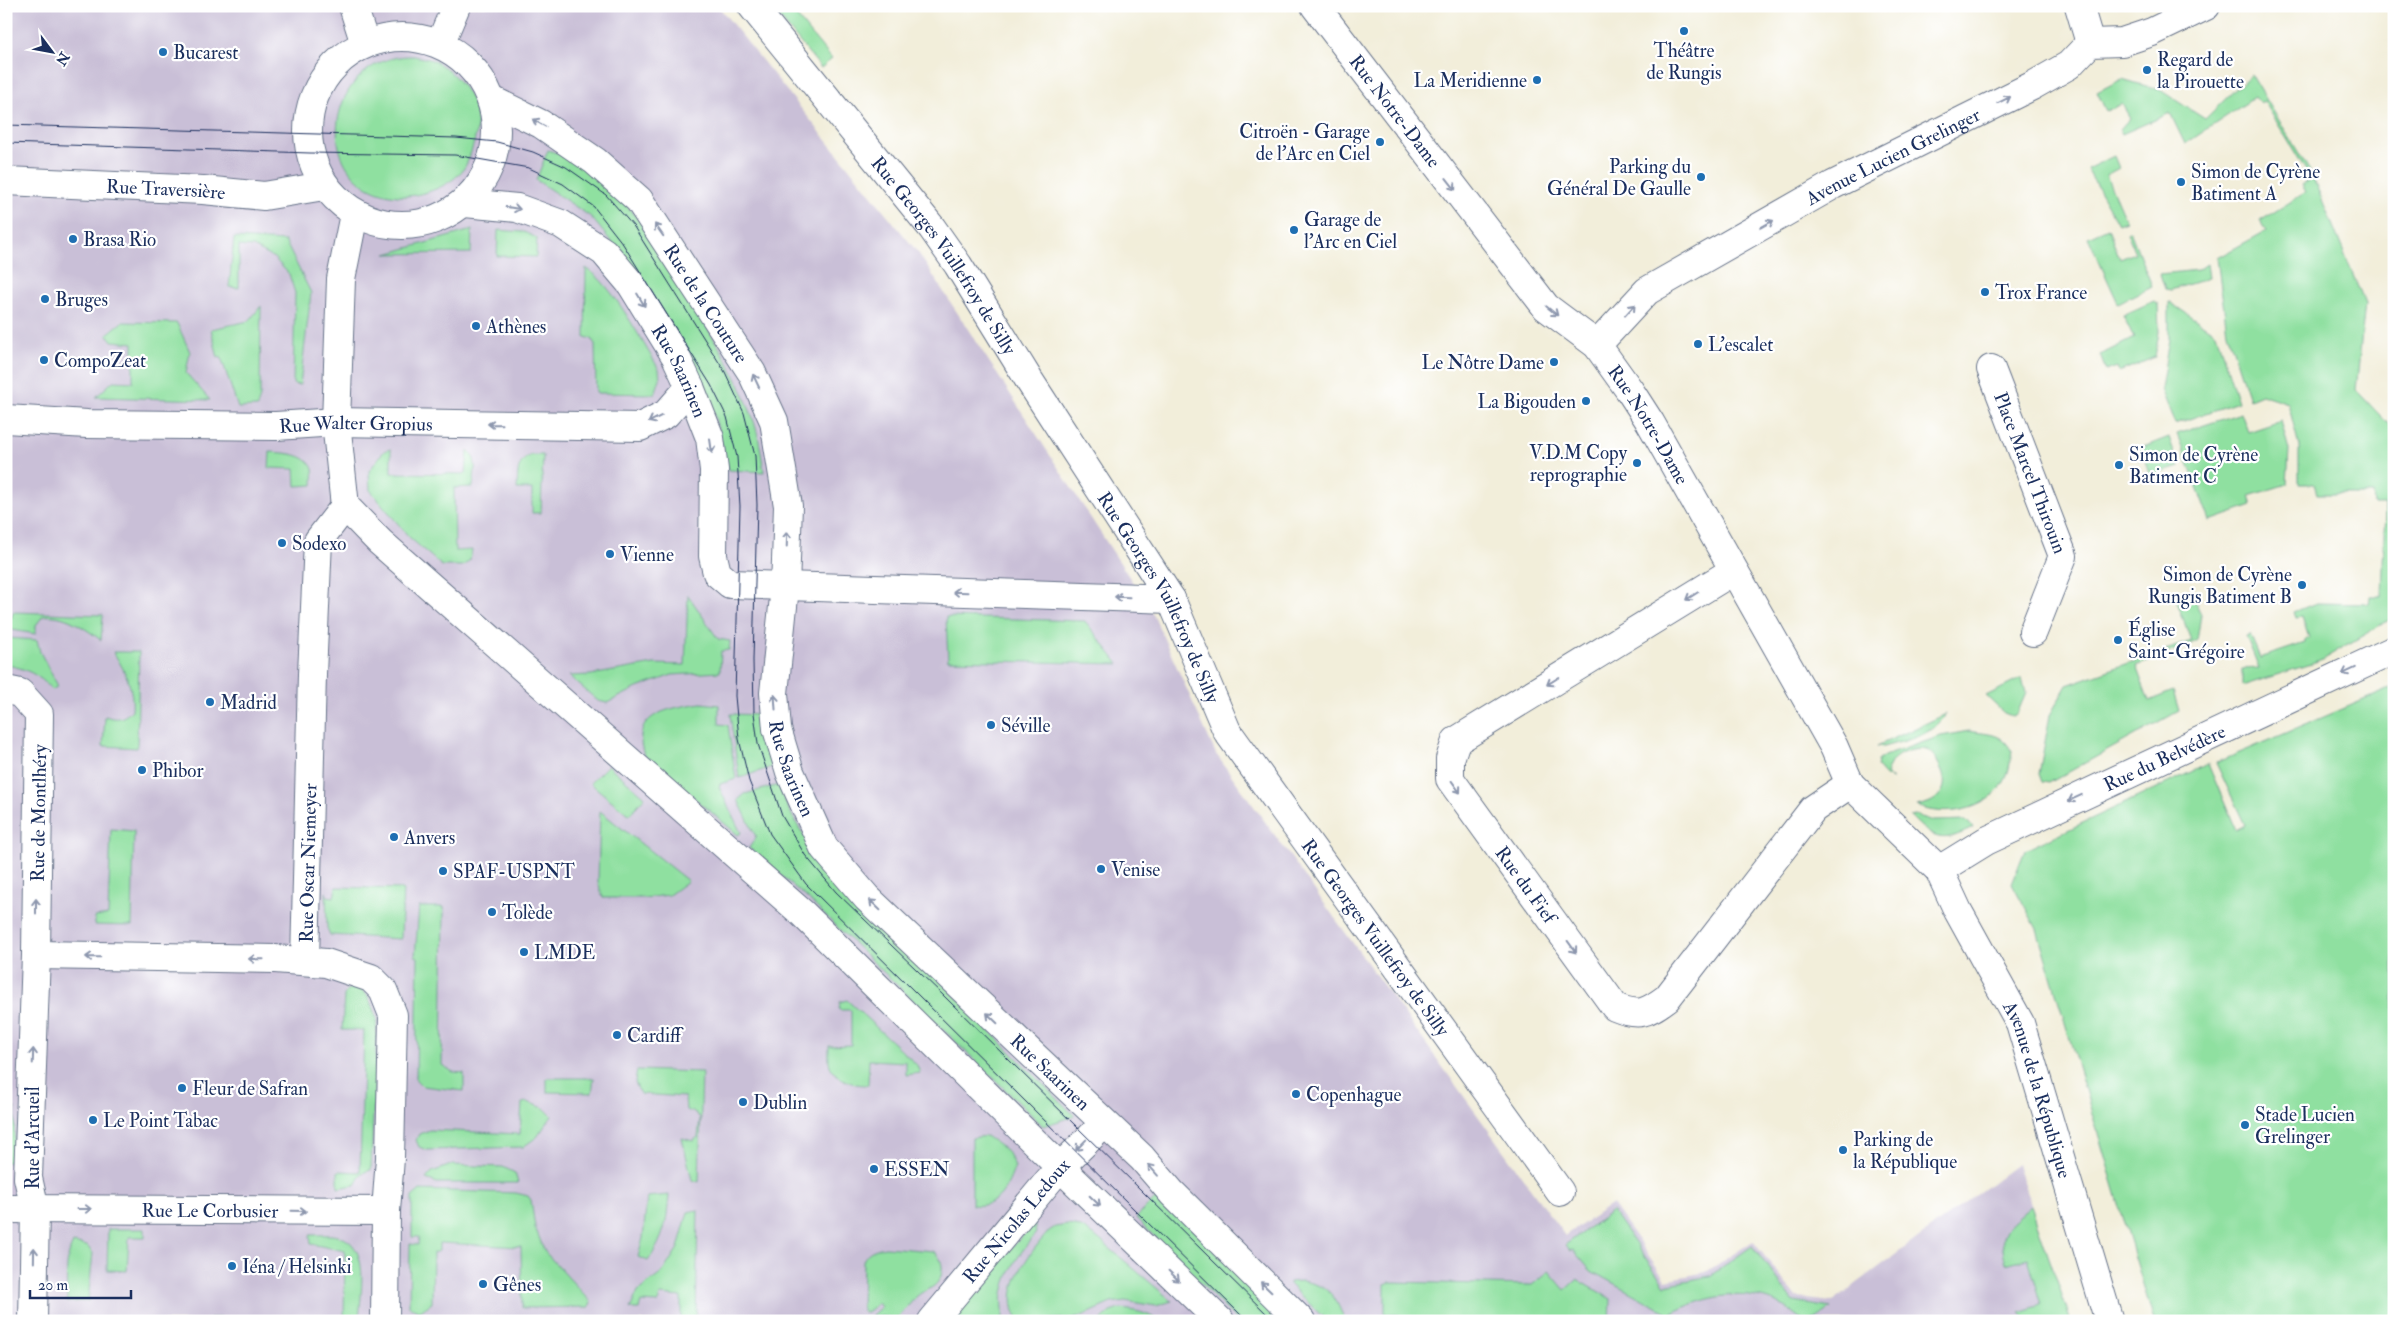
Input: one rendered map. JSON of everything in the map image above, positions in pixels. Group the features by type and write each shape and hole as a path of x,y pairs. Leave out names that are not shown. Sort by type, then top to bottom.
{"street":[{"path":"353,6 365,44"},
{"path":"440,44 456,6"},
{"name":"Rue Georges Vuillefroy de Silly","path":"752,6 937,236 1171,599 1227,732 1560,1192"},
{"name":"Rue Notre-Dame","path":"1315,6 1546,306 1597,345 1650,422 1834,747 1850,784 1939,870"},
{"path":"2079,6 2090,44 2122,42 2152,32 2206,6"},
{"path":"390,37 415,37 440,44 462,57 480,76 492,100 497,121 497,142 492,161 481,184 465,203 440,218 411,226 382,224 354,214 334,198 324,186 310,153 308,134 311,107 322,81 341,59 365,44 390,37"},
{"name":"Avenue Lucien Grelinger","path":"1597,345 1647,291 1833,185 2032,86 2069,65 2090,44"},
{"name":"Rue de la Couture","path":"492,100 541,124 588,155 639,200 752,373 774,420 782,466 788,506 785,587"},
{"name":"Rue Traversière","path":"6,181 203,190 264,196 324,186"},
{"name":"Rue Saarinen","path":"465,203 517,208 561,224 604,252 631,284 676,357 690,386 710,438 714,470 713,556 717,573 730,584 785,587 774,693 777,729 790,772 824,848 867,898 1142,1158 1172,1193 1301,1321"},
{"path":"354,214 341,279 336,422 345,506 395,556 802,913 1060,1168 1220,1321"},
{"name":"Place Marcel Thirouin","path":"1991,369 2063,556 2033,632"},
{"name":"Rue Walter Gropius","path":"6,419 87,424 276,426 336,422 640,427 666,414 690,386"},
{"name":"Rue Oscar Niemeyer","path":"36,955 305,961 312,674 318,541 345,506"},
{"name":"Rue du Fief","path":"1734,571 1456,741 1450,759 1450,779 1615,1007 1632,1014 1651,1010 1667,998 1813,809 1850,784"},
{"path":"785,587 1171,599"},
{"name":"Rue du Belvédère","path":"1939,870 1986,841 2394,650"},
{"name":"Rue de Montlhéry","path":"6,690 20,693 39,714 36,955"},
{"name":"Avenue de la République","path":"1939,870 1958,911 2020,1023 2109,1321"},
{"name":"Rue d'Arcueil","path":"33,1321 35,1208 28,1178 36,955"},
{"path":"305,961 326,963 371,978 383,990 393,1015 384,1321"},
{"name":"Rue Nicolas Ledoux","path":"932,1321 1060,1168 1104,1124"},
{"name":"Rue Le Corbusier","path":"6,1209 386,1211"}],"shaded area":[{"path":"6,6 718,6 919,254 1152,612 1216,754 1565,1236 1612,1204 1666,1280 1706,1272 1753,1241 1797,1298 1832,1302 2017,1164 2071,1321 6,1321"}],"green space":[{"path":"770,6 788,6 832,59 821,68"},
{"path":"414,56 436,62 459,81 475,108 477,118 476,136 467,163 455,178 447,184 427,192 417,195 398,196 369,188 349,170 339,148 338,122 345,97 360,76 383,61"},
{"path":"2251,74 2311,173 2365,304 2356,390 2394,430 2394,617 2320,661 2242,686 2242,669 2259,668 2246,636 2250,634 2260,658 2305,643 2305,640 2309,638 2302,617 2296,618 2294,612 2316,603 2369,604 2370,596 2382,596 2385,505 2374,505 2373,494 2317,494 2314,484 2299,484 2299,446 2288,403 2261,394 2249,399 2227,332 2217,258 2266,231 2260,221 2306,192 2302,185 2311,179 2264,101 2260,103 2255,97 2185,144 2170,113 2122,134 2120,129 2130,118 2122,104 2106,111 2097,92 2122,79 2160,90 2205,119"},
{"path":"548,150 570,159 591,173 628,207 642,225 723,354 744,395 760,444 764,472 729,470 713,410 632,267 591,217 536,180"},
{"path":"2114,156 2119,168 2106,175 2126,221 2118,224 2087,169"},
{"path":"2108,228 2120,259 2135,253 2127,233 2130,231 2152,286 2118,303 2088,237"},
{"path":"472,230 471,253 386,254"},
{"path":"498,230 524,232 537,238 536,257 497,256"},
{"path":"234,238 285,241 311,293 300,385 293,384 295,293 289,274 274,258 253,247 239,246 239,288 229,287"},
{"path":"2207,264 2209,278 2171,290 2165,289 2160,274 2198,270"},
{"path":"586,268 606,286 616,299 659,369 660,379 655,394 596,393 595,345 592,339 585,337"},
{"path":"2154,301 2158,304 2159,332 2155,357 2119,372 2117,367 2106,371 2100,355 2134,338 2123,315"},
{"path":"2169,302 2216,333 2238,402 2175,424 2161,389 2169,339"},
{"path":"261,306 260,397 257,407 238,408 221,357 218,358 211,329 249,321"},
{"path":"122,322 177,323 190,352 186,373 210,400 96,397 113,381 133,382 133,343 112,341 107,334"},
{"path":"2241,413 2248,432 2281,421 2289,450 2287,484 2249,496 2252,506 2210,521 2177,434"},
{"path":"2169,437 2179,467 2150,476 2144,459 2139,460 2136,450"},
{"path":"391,449 391,473 466,474 468,450 474,458 473,487 454,488 455,551 472,550 470,560 463,566 442,566 409,537 370,490 369,471 384,451"},
{"path":"270,452 294,455 306,460 313,469 313,485 296,486 295,469 269,468"},
{"path":"531,455 543,455 541,513 532,513 532,489 517,489 520,465"},
{"path":"2185,591 2191,593 2201,614 2197,641 2136,666 2149,701 2173,691 2179,711 2049,783 2042,782 2039,774 2050,715 2067,685 2191,641 2174,593"},
{"path":"688,595 718,639 730,641 729,650 721,651 720,672 672,675 637,688 607,703 598,701 569,676 591,675 654,664 685,665"},
{"path":"13,612 103,615 101,640 74,622 51,616 43,616 36,625 36,634 6,629 6,617 12,617"},
{"path":"946,617 1085,621 1119,664 948,660"},
{"path":"6,638 37,640 40,652 58,686 52,690 32,673 6,665"},
{"path":"113,652 139,652 137,748 103,746 105,716 120,718 132,710 132,695 128,680"},
{"path":"2022,678 2026,693 2017,714 2012,716 2004,713 1986,696"},
{"name":"Stade Lucien Grelinger","path":"2394,687 2394,1321 2154,1321 2037,929 2012,883 2025,850 2208,764 2236,830 2245,825 2216,763"},
{"path":"701,703 719,705 719,724 728,725 736,779 720,784 719,787 741,833 738,835 644,755 641,741 642,730 648,721 656,715 677,707"},
{"path":"730,714 764,715 772,767 739,778"},
{"path":"1946,714 1934,727 1919,736 1883,747 1877,746"},
{"path":"1969,731 2000,738 2012,752 2004,782 1997,792 1976,806 1952,811 1940,811 1927,810 1916,806 1925,804 1938,797 1944,786 1942,771 1934,755 1924,749 1912,750 1896,757 1886,774 1892,779 1885,776 1877,767 1878,761 1884,756 1941,736"},
{"path":"608,765 645,797 629,815 590,783"},
{"path":"779,785 788,808 800,829 830,868 1075,1116 1043,1126 807,898 749,848 756,837 738,800 745,794"},
{"path":"600,811 688,881 669,895 644,898 603,898 598,882"},
{"path":"1915,815 1934,821 1966,820 1973,828 1953,836 1938,837 1925,830 1910,816"},
{"path":"111,829 134,831 132,926 95,925 95,917 108,915"},
{"path":"336,887 403,889 401,939 330,935 327,928 326,892 327,896 334,897"},
{"path":"419,907 444,907 442,1065 453,1072 464,1073 464,1091 422,1086 416,1080 418,957 415,956"},
{"path":"358,987 368,996 377,1019 371,1170 362,1173 355,1185 338,1188 338,1171 360,1172 364,1030 342,1030 344,995 349,988"},
{"path":"847,1000 917,1065 920,1073 906,1075 906,1062 869,1060 868,1085 846,1081 833,1071 829,1064 829,1046 851,1045 851,1010 839,1010 840,1002"},
{"path":"637,1070 702,1072 699,1182 692,1180 682,1138 693,1141 698,1137 700,1118 695,1113 686,1110 685,1097 640,1094 635,1082"},
{"path":"547,1078 594,1078 592,1093 547,1092"},
{"path":"527,1102 544,1108 552,1116 537,1137 523,1147 427,1150 419,1147 416,1140 419,1134 430,1130 520,1134 522,1103"},
{"path":"15,1108 14,1159 6,1163 6,1112"},
{"path":"986,1136 1006,1150 1015,1166 1009,1182 1001,1195 989,1204 972,1205 972,1138"},
{"path":"451,1165 503,1167 515,1173 518,1183 437,1183 426,1179 432,1172"},
{"path":"420,1190 516,1193 528,1196 531,1200 535,1227 545,1252 591,1302 589,1307 522,1308 521,1247 439,1243 439,1251 433,1253 432,1303 419,1312 409,1306 410,1244 418,1245 419,1237 412,1237 412,1197"},
{"path":"1160,1194 1283,1321 1238,1321 1136,1218"},
{"path":"669,1195 666,1222 658,1245 648,1261 638,1257 643,1238 647,1197"},
{"path":"2031,1206 2071,1321 2029,1321 2020,1312 2042,1305 2028,1258 2006,1264 2003,1252 2003,1236 2010,1225"},
{"path":"698,1210 696,1321 681,1319 681,1297 660,1295 658,1303 641,1302 639,1309 630,1309 638,1291 662,1273 678,1248 688,1212"},
{"path":"1612,1211 1665,1285 1710,1276 1752,1246 1794,1302 1831,1308 1817,1318 1808,1321 1771,1301 1741,1295 1712,1298 1684,1307 1670,1314 1591,1271 1573,1250 1570,1251 1565,1245"},
{"path":"1034,1222 1036,1233 1016,1261 1005,1284 1002,1321 949,1321"},
{"path":"1068,1225 1081,1227 1094,1235 1172,1301 1156,1306 1125,1301 1111,1303 1077,1318 1019,1321 1013,1309 1012,1297 1019,1273 1033,1250 1049,1231 1055,1227"},
{"path":"108,1229 145,1229 145,1237 129,1237 127,1271 107,1270"},
{"path":"310,1235 338,1236 349,1241 356,1249 362,1272 359,1321 344,1321 345,1251 311,1244"},
{"path":"73,1243 87,1246 93,1253 88,1301 67,1302 67,1264"},
{"path":"885,1247 933,1251 940,1259 942,1268 938,1282 917,1296 898,1318 871,1316 881,1307 878,1303 867,1312 862,1312 863,1261 872,1251"},
{"path":"1549,1271 1565,1290 1577,1279 1611,1299 1610,1321 1401,1321 1399,1315 1385,1314 1385,1284 1390,1282 1532,1285"},
{"path":"1302,1281 1319,1286 1330,1293 1338,1304 1345,1321 1327,1321 1289,1284 1289,1282"},
{"path":"1120,1309 1141,1312 1160,1321 1101,1321 1110,1312"},
{"path":"210,1318 344,1321 210,1321"}],"tram line":[{"path":"6,125 456,138 497,142 533,152 566,167 606,195 634,227 725,372 744,413 755,456 757,505 753,660 754,713 758,744 782,816 805,855 836,892 1274,1321"},
{"path":"6,143 310,153 455,155 529,168 563,184 594,207 623,244 711,385 727,417 737,457 740,506 735,696 739,739 749,781 770,834 806,884 1247,1321"}],"place":[{"name":"Théâtre de Rungis","path":"1684,31"},
{"name":"Bucarest","path":"163,52"},
{"name":"Regard de la Pirouette","path":"2147,70"},
{"name":"La Meridienne","path":"1537,80"},
{"name":"Citroën - Garage de l'Arc en Ciel","path":"1380,142"},
{"name":"Parking du Général De Gaulle","path":"1701,177"},
{"name":"Simon de Cyrène Batiment A","path":"2181,182"},
{"name":"Garage de l'Arc en Ciel","path":"1294,230"},
{"name":"Brasa Rio","path":"73,239"},
{"name":"Trox France","path":"1985,292"},
{"name":"Bruges","path":"45,299"},
{"name":"Athènes","path":"476,326"},
{"name":"L'escalet","path":"1698,344"},
{"name":"CompoZeat","path":"44,360"},
{"name":"Le Nôtre Dame","path":"1554,362"},
{"name":"La Bigouden","path":"1586,401"},
{"name":"V.D.M Copy reprographie","path":"1637,463"},
{"name":"Simon de Cyrène Batiment C","path":"2119,465"},
{"name":"Sodexo","path":"282,543"},
{"name":"Vienne","path":"610,554"},
{"name":"Simon de Cyrène Rungis Batiment B","path":"2302,585"},
{"name":"Église Saint-Grégoire","path":"2118,640"},
{"name":"Madrid","path":"210,702"},
{"name":"Séville","path":"991,725"},
{"name":"Phibor","path":"142,770"},
{"name":"Anvers","path":"394,837"},
{"name":"Venise","path":"1101,869"},
{"name":"SPAF-USPNT","path":"443,871"},
{"name":"Tolède","path":"492,912"},
{"name":"LMDE","path":"524,952"},
{"name":"Cardiff","path":"617,1035"},
{"name":"Fleur de Safran","path":"182,1088"},
{"name":"Copenhague","path":"1296,1094"},
{"name":"Dublin","path":"743,1102"},
{"name":"Le Point Tabac","path":"93,1120"},
{"name":"Stade Lucien Grelinger","path":"2245,1125"},
{"name":"Parking de la République","path":"1843,1150"},
{"name":"ESSEN","path":"874,1169"},
{"name":"Iéna / Helsinki","path":"232,1266"},
{"name":"Gênes","path":"483,1284"}]}
